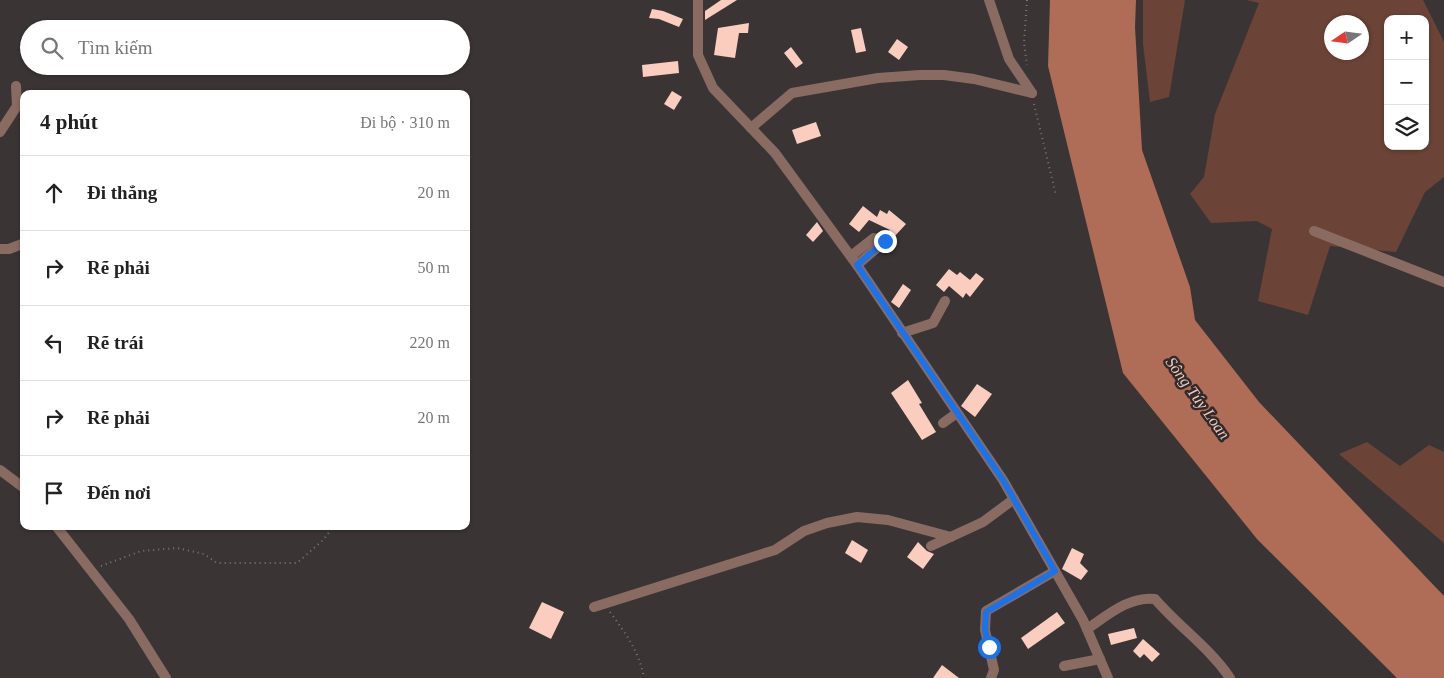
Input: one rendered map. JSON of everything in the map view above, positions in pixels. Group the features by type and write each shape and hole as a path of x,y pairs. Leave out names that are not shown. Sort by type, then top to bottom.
{"street":[{"path":"698,0 698,55 713,88 775,153 854,261 1003,480 1087,629 1108,678"},
{"path":"989,0 1009,59 1032,93"},
{"path":"751,128 792,93 887,77 920,74 963,77 1032,93"},
{"path":"0,132 17,106 16,86"},
{"path":"1314,231 1444,282"},
{"path":"854,261 874,238"},
{"path":"854,261 885,241"},
{"path":"0,249 20,245"},
{"path":"902,333 933,323 946,301"},
{"path":"944,423 957,413"},
{"path":"0,470 20,485"},
{"path":"932,546 983,522 1014,499"},
{"path":"594,607 775,550 804,531 827,523 857,517 888,520 951,537"},
{"path":"59,530 129,619 166,678"},
{"path":"990,678 994,670 985,630 986,612 1055,571"},
{"path":"1087,629 1128,602 1144,598 1155,599 1170,617 1219,662 1230,678"},
{"path":"1064,666 1100,659"}],"path":[{"path":"1027,0 1024,43 1027,67"},
{"path":"1032,93 1056,195"},
{"path":"91,569 141,551 177,548 204,554 217,563 297,563 324,540 331,530"},
{"path":"605,604 630,640 641,662 644,678"}],"shaded area":[{"path":"1143,0 1185,0 1169,97 1150,102 1143,44"},
{"path":"1246,0 1423,0 1444,42 1444,177 1425,192 1396,252 1330,246 1308,315 1258,301 1272,229 1257,221 1211,223 1190,194 1204,177 1215,114 1259,3"},
{"path":"1367,442 1400,466 1429,445 1444,452 1444,543 1339,454"}],"water":[{"name":"Sông Túy Loan","path":"1050,0 1136,0 1135,27 1142,150 1190,287 1195,320 1259,402 1444,596 1444,678 1397,678 1257,539 1123,373 1048,66"}],"building":[{"path":"721,0 737,0 705,20 705,11"},
{"path":"652,9 683,19 679,27 659,19 649,18"},
{"path":"749,23 748,33 739,33 735,58 714,55 718,28"},
{"path":"861,28 866,51 856,53 851,30"},
{"path":"897,39 908,47 899,60 888,52"},
{"path":"791,47 803,63 796,68 784,53"},
{"path":"678,61 679,73 643,77 642,65"},
{"path":"672,91 682,97 674,110 664,104"},
{"path":"816,122 821,136 797,144 792,130"},
{"path":"863,206 877,217 880,210 887,214 889,210 906,224 894,237 888,232 890,230 869,220 859,232 849,224"},
{"path":"817,222 823,231 813,242 806,235"},
{"path":"949,269 957,275 960,272 970,280 976,273 984,279 970,297 966,293 963,298 949,286 944,292 936,285"},
{"path":"903,284 911,290 899,308 891,302"},
{"path":"908,380 922,403 919,404 936,432 922,440 891,393"},
{"path":"977,384 992,394 975,417 961,406"},
{"path":"852,540 868,550 861,563 845,553"},
{"path":"918,542 927,551 934,554 923,569 907,557"},
{"path":"1072,548 1084,554 1080,563 1088,571 1081,580 1062,569"},
{"path":"542,602 564,612 551,639 529,628"},
{"path":"1057,612 1065,623 1028,649 1021,638"},
{"path":"1134,628 1137,638 1111,645 1108,634"},
{"path":"1143,639 1160,654 1152,662 1144,654 1140,658 1133,651"},
{"path":"942,665 959,678 933,678"}],"route":[{"path":"885,241 857,265 1003,480 1055,571 986,612 985,630 989,647"}]}
